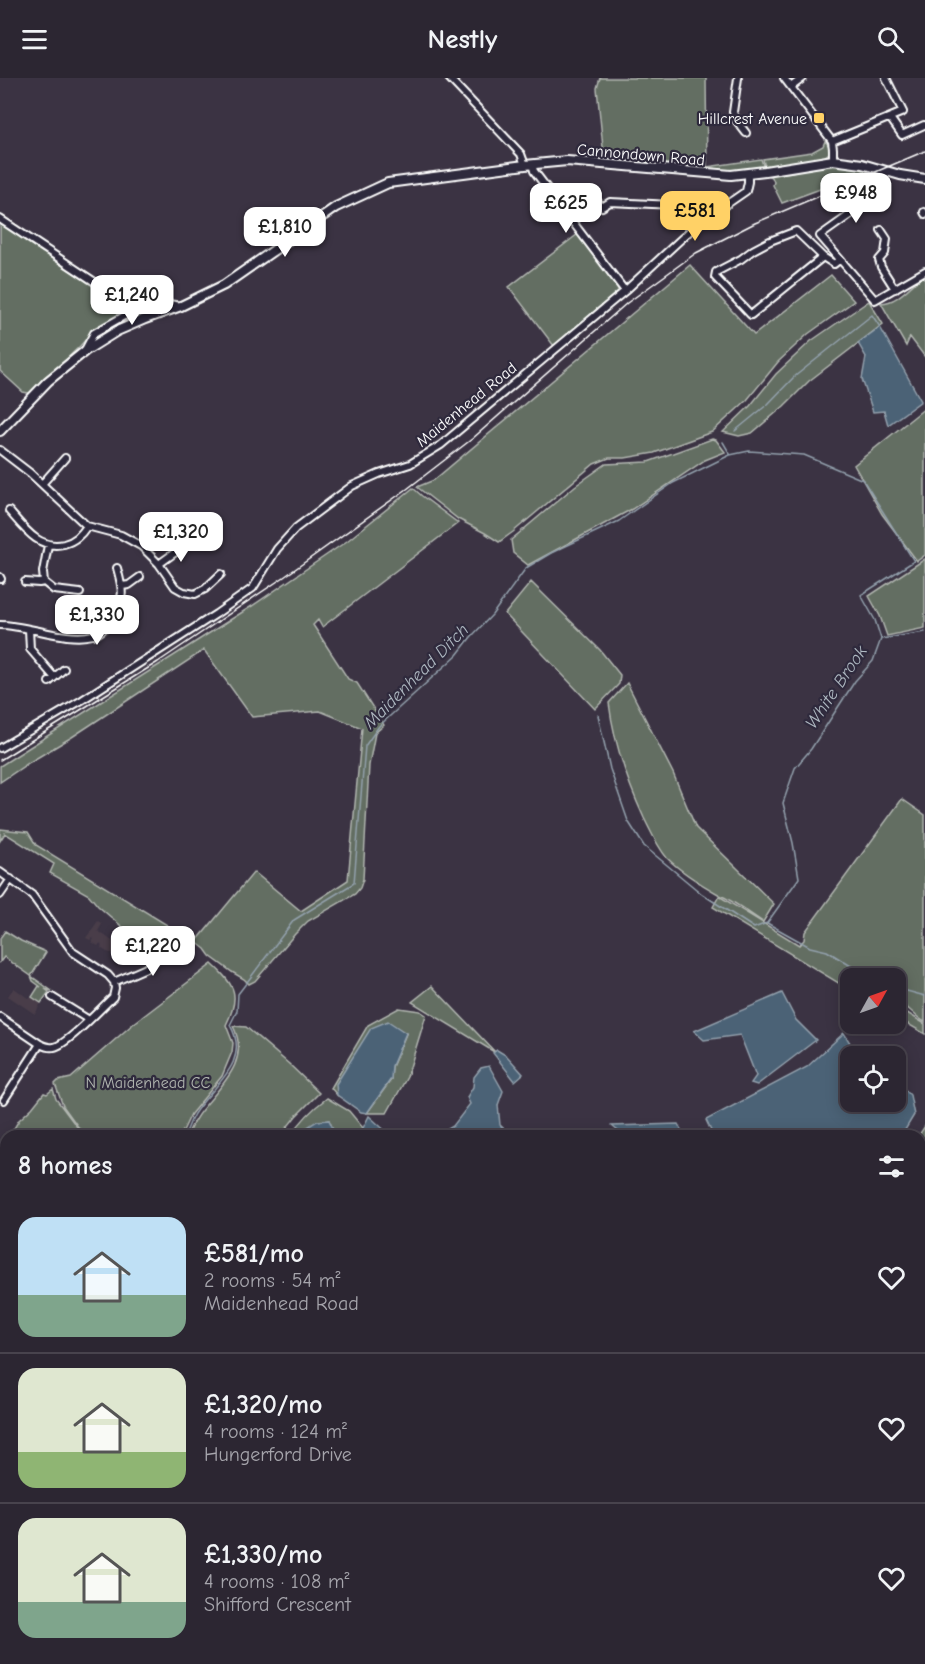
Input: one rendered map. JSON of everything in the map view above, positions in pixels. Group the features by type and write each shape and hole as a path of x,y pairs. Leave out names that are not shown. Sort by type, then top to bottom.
{"main road":[{"path":"748,174 833,160 862,164 900,175 925,179"},
{"name":"Cannondown Road","path":"0,430 48,381 85,351 117,331 181,306 224,285 336,207 388,183 567,161 706,174 748,174"}],"street":[{"path":"449,78 522,154 625,291"},
{"path":"738,78 733,112 746,133"},
{"path":"784,78 831,141 833,160"},
{"path":"791,87 803,78"},
{"path":"831,141 903,112 886,78"},
{"path":"890,118 902,135 924,125"},
{"name":"Maidenhead Road","path":"0,748 82,700 253,588 277,549 296,528 352,486 410,464 441,445 625,291 688,233 746,191 748,174"},
{"path":"879,194 820,236 875,300 925,271"},
{"path":"594,197 604,210 610,202 694,206 702,209 708,217"},
{"path":"0,219 125,302 134,313"},
{"path":"881,230 887,239 885,253 879,260 880,267 895,289"},
{"path":"823,257 751,315 715,277 716,272 753,250 793,231 796,231 823,257 834,264 839,260"},
{"path":"85,351 94,333 134,313 163,303 181,306"},
{"path":"0,450 42,484 87,526 122,535 141,546 159,564 176,587 184,592 195,594 205,589 221,574"},
{"path":"42,484 65,458"},
{"path":"10,515 36,539 48,545 72,541 81,536 87,526"},
{"path":"159,564 185,542"},
{"path":"48,545 43,572 44,582 54,590 76,593 73,584"},
{"path":"0,626 72,636 92,635 100,632 108,625 122,600 122,586 117,568"},
{"path":"122,586 129,585 140,577"},
{"path":"26,582 39,584 44,582"},
{"path":"29,629 30,649 52,680 64,669"},
{"path":"0,872 32,895 73,952 108,975 114,982 115,988 113,996 89,1020 55,1047 40,1044 0,1017"},
{"path":"0,896 11,879"},
{"path":"114,982 146,968 173,943"},
{"path":"55,1000 89,1020"},
{"path":"4,1100 40,1044"}],"shaded area":[{"path":"98,921 102,924 98,931 125,950 125,953 118,955 107,952 101,948 100,943 98,946 92,942 94,939 86,938"},
{"path":"14,988 29,999 32,997 41,1003 35,1014 8,996"}],"green space":[{"path":"600,78 706,78 707,167 761,159 764,168 731,171 708,170 707,168 655,165 655,162 604,157 597,88"},
{"path":"825,141 829,146 829,153 824,157 765,168 763,159 812,152 823,146"},
{"path":"832,163 872,170 782,203 773,185 772,177 768,175 792,172"},
{"path":"0,222 123,305 128,311 94,330 32,392 28,393 23,392 0,371"},
{"path":"578,234 618,291 554,346 509,287"},
{"path":"690,265 754,335 831,275 854,301 808,334 778,362 747,400 712,432 654,453 609,458 594,464 499,542 458,519 417,487 434,480"},
{"path":"925,275 925,357 910,337 906,346 881,303 899,296"},
{"path":"869,301 883,324 809,381 752,433 739,436 723,432 750,406 776,374 811,341"},
{"path":"925,408 925,555 917,561 882,514 854,465"},
{"path":"712,439 716,440 725,452 705,460 632,509 528,565 513,553 511,540 575,486 606,464 648,462"},
{"path":"413,488 458,523 322,627 318,620 313,625 348,679 357,683 384,725 375,733 369,765 363,879 355,894 308,921 255,981 249,984 210,956 196,942 254,872 301,911 348,880 362,728 320,711 252,717 204,650 0,782 0,766 252,606 347,541"},
{"path":"925,559 925,628 887,636 880,616 869,596"},
{"path":"531,582 600,650 620,675 619,684 595,709 505,614"},
{"path":"627,683 673,773 696,828 774,904 763,922 685,873 667,858 657,844 632,790 611,718 609,703"},
{"path":"902,799 925,815 925,1022 906,1007 906,968 840,968 840,984 713,907 719,896 799,945 804,940 805,932"},
{"path":"0,829 28,832 36,845 177,931 161,944 126,930 98,906 89,895 50,873 54,864 5,833 0,841"},
{"path":"5,931 46,952 31,976 4,957 0,962 0,938"},
{"name":"N Maidenhead CC","path":"212,964 226,978 233,991 233,1006 226,1025 233,1043 232,1052 222,1076 191,1114 183,1130 80,1130 63,1106 55,1084 71,1078 133,1024"},
{"path":"31,976 52,991 45,989 49,992 41,1003 32,997 39,986 41,987 33,981"},
{"path":"432,986 496,1053 412,1002"},
{"path":"399,1008 420,1011 426,1015 407,1077 387,1113 367,1113 391,1080 392,1067 406,1034 337,1083 337,1095 331,1088 368,1025"},
{"path":"906,1012 925,1024 925,1034 906,1023"},
{"path":"233,1026 246,1027 319,1093 285,1130 190,1130 231,1072 236,1061 238,1039"},
{"path":"53,1089 56,1099 79,1130 13,1130 19,1120 44,1093 47,1094"},
{"path":"327,1098 349,1111 363,1128 361,1130 333,1130 329,1120 305,1130 295,1130 316,1106"}],"water":[{"path":"880,327 921,401 888,425 884,411 873,412 862,379 866,357 858,343"},
{"path":"782,993 796,1020 816,1040 757,1085 751,1083 756,1076 740,1035 704,1040 694,1031"},
{"path":"388,1021 406,1033 392,1066 391,1079 367,1113 361,1112 337,1095 336,1084 371,1028"},
{"path":"843,1034 852,1046 840,1046 840,1112 906,1112 906,1091 910,1095 914,1115 905,1130 711,1130 706,1120 807,1067"},
{"path":"497,1050 507,1056 523,1074 515,1081 493,1053"},
{"path":"489,1066 503,1091 498,1105 500,1125 506,1130 446,1130 453,1126 470,1104 467,1097 473,1087 474,1077 481,1068"},
{"path":"369,1116 385,1130 361,1130"},
{"path":"329,1120 334,1130 303,1130 317,1121"},
{"path":"678,1124 681,1130 617,1130 612,1126"}],"waterway":[{"path":"735,431 768,404 794,377 872,315 880,327"},
{"name":"Maidenhead Ditch","path":"723,442 730,454"},
{"name":"Maidenhead Ditch","path":"187,1130 194,1114 219,1084 233,1062 236,1039 230,1025 237,1011 238,994 294,920 354,883 365,746 379,726 457,655 492,615 526,568 551,553 619,521 673,483 730,455 749,451 804,455 863,480 914,561 861,595 875,620 881,639 873,661 855,681 811,749 795,768 783,803 799,878 767,923 810,947 827,951 854,968"},
{"path":"881,639 925,632"},
{"path":"598,715 610,769 628,821 644,846 702,894 754,928 767,923"},
{"name":"White Brook","path":"906,991 925,996"}],"railway":[{"path":"0,760 158,662 284,577 407,489 472,439 627,303 696,253 755,223 925,151"}],"place":[{"name":"Hillcrest Avenue","path":"819,118"}]}
